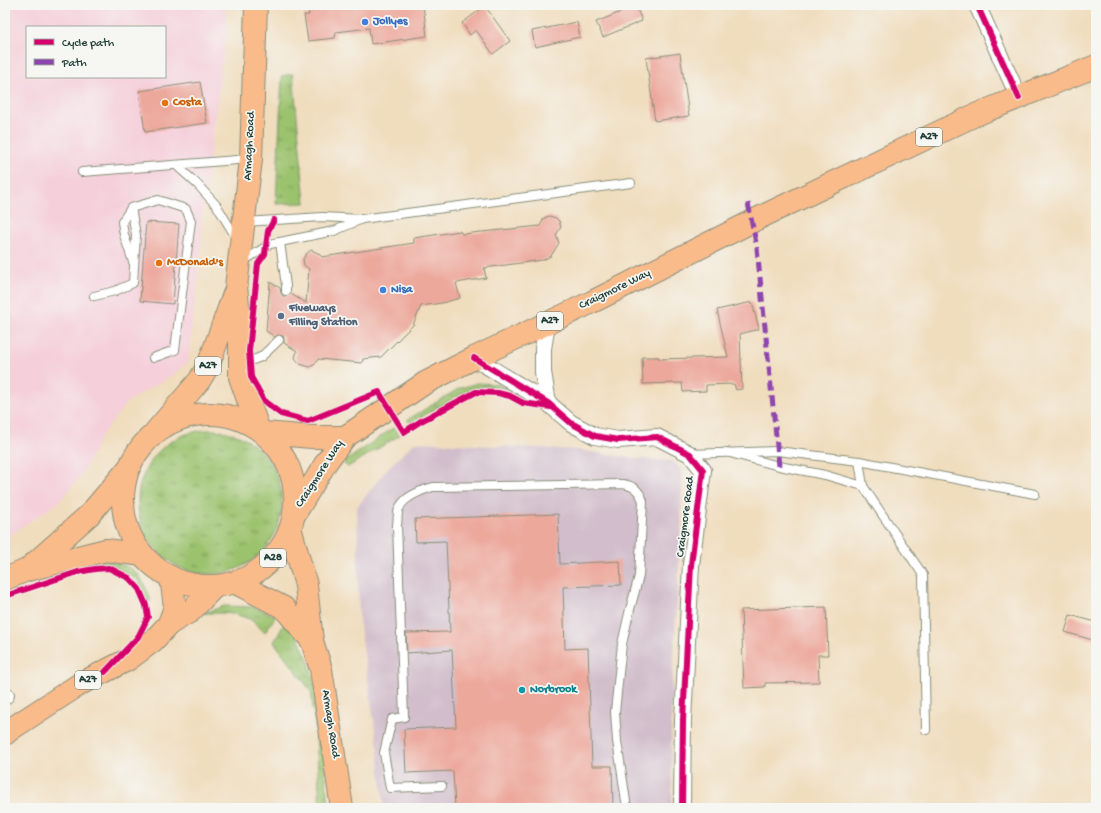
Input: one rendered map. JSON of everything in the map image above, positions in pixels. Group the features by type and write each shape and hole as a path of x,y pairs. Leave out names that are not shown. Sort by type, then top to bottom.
{"main road":[{"name":"Armagh Road","path":"256,5 251,159 236,287 240,322 240,377 261,430"},
{"name":"A27","path":"1019,98 1096,66"},
{"name":"Craigmore Way","path":"293,521 327,461 345,436 425,383 592,302 765,215 973,116 1019,98"},
{"name":"Armagh Road","path":"156,431 199,381 208,366 236,287"},
{"name":"A28","path":"199,414 222,414 245,420 261,430 281,451 292,472 296,492 293,521 282,548 269,563 254,575 236,583 215,586 192,585 171,577 156,568 143,555 133,540 126,524 124,511 124,486 129,468 140,448 156,431 176,420 199,414"},
{"name":"Craigmore Way","path":"261,430 312,437 345,436"},
{"path":"27,570 89,515 129,468"},
{"name":"Armagh Road","path":"293,521 306,585 312,641 322,676 342,808"},
{"path":"5,579 27,570 106,550 143,555"},
{"name":"A27","path":"169,624 175,607 171,577"},
{"name":"Armagh Road","path":"236,583 284,608 312,641"},
{"name":"A27","path":"5,734 80,684 129,659 153,641 169,624 191,611 215,586"}],"street":[{"path":"977,5 1019,98"},
{"path":"547,323 543,349 543,372 548,403"},
{"name":"Craigmore Road","path":"474,358 548,403 571,423 595,436 618,440 657,436 690,454 702,470 691,565 683,720 682,808"}],"lane":[{"path":"82,172 251,159"},
{"path":"176,165 197,184 217,206 239,255 280,242 334,231 362,219"},
{"path":"243,222 322,217 362,219 631,183"},
{"path":"134,267 124,235 122,222 131,208 158,200 186,209 191,221 175,350 153,358"},
{"path":"94,296 115,291 133,283 136,235 131,208"},
{"path":"280,242 286,291"},
{"path":"239,364 261,357 279,340"},
{"path":"690,454 777,451 859,461 1035,494"},
{"path":"726,452 779,466 826,475 863,486"},
{"path":"859,461 863,486 923,575 926,730"},
{"path":"442,786 390,788 384,753 392,719 404,717 397,525 399,508 408,498 419,491 433,487 623,484 631,485 636,488 643,502 639,576 622,644 615,712 617,741 627,808"}],"shaded area":[{"path":"5,5 226,5 227,26 202,214 202,240 188,363 169,377 127,402 101,436 81,476 59,502 5,538"},
{"path":"415,442 579,450 631,458 672,461 682,470 681,531 671,708 672,808 384,808 378,748 359,620 357,507 388,468"}],"green space":[{"path":"293,74 305,203 276,204 282,76"},
{"path":"477,383 497,384 508,389 488,386 471,389 410,423 407,420 458,389"},
{"path":"393,428 400,435 348,467 343,463"},
{"path":"203,430 217,430 244,438 256,446 266,456 277,474 281,488 281,516 277,530 266,548 256,558 238,569 217,574 203,574 176,566 164,558 154,548 143,530 138,509 138,495 146,468 154,456 164,446 182,435"},
{"path":"100,561 117,563 128,567 137,573 142,580 151,601 146,602 138,580 118,568 100,564"},
{"path":"224,606 253,607 276,616 265,632 250,619 231,613 204,613"},
{"path":"284,624 297,635 309,662 317,696 329,808 320,808 316,735 311,691 274,642"}],"building":[{"name":"Jollyes","path":"308,5 423,5 427,36 371,44 369,28 336,32 335,38 308,41 304,15 309,15"},
{"path":"485,6 510,41 493,54 476,30 470,35 462,23"},
{"path":"636,6 642,21 603,37 596,22"},
{"path":"577,22 580,37 535,47 532,31"},
{"path":"680,53 689,116 655,121 646,58"},
{"path":"200,82 207,123 145,132 139,91"},
{"name":"Nisa","path":"549,216 556,218 561,227 556,235 559,243 551,256 543,260 484,268 486,278 456,283 460,298 442,303 421,306 413,325 381,357 363,359 362,363 318,359 315,364 310,367 300,364 295,358 297,351 284,343 283,336 278,335 275,337 266,331 270,282 280,288 283,296 291,294 306,303 309,269 304,265 303,259 311,250 318,253 322,257 414,243 414,238 460,231 462,234 540,226 544,218"},
{"name":"McDonald's","path":"146,222 179,224 173,304 140,301"},
{"path":"752,302 759,329 740,334 742,389 736,390 734,384 706,385 706,391 683,392 682,383 643,384 642,357 659,357 659,359 728,357 717,310"},
{"name":"Norbrook","path":"558,514 560,564 620,561 621,585 563,587 565,649 588,648 592,766 612,766 613,808 455,808 453,771 406,773 404,729 456,727 452,650 407,653 406,633 450,632 446,541 416,542 415,519"},
{"path":"826,607 828,655 818,655 819,682 765,683 765,687 744,688 741,610"},
{"path":"1070,615 1096,622 1096,641 1065,632"}],"marked path":[{"path":"748,203 757,248 779,466"}],"cycle path":[{"path":"977,5 1019,98"},
{"path":"274,220 268,231 265,254 258,264 249,351 251,377 265,402 281,414 308,421 379,392 404,432 421,421 476,392 498,393 510,396 523,403 551,407"},
{"path":"474,358 548,403 571,423 595,436 618,440 657,437 690,454 703,470 691,565 683,720 682,808"},
{"path":"5,596 78,572 95,569 109,568 129,578 139,589 146,605 148,617 138,637 105,672"}],"place":[{"name":"Jollyes","path":"365,22"},
{"name":"Costa","path":"165,103"},
{"name":"McDonald's","path":"159,263"},
{"name":"Nisa","path":"383,290"},
{"name":"Fiveways Filling Station","path":"281,316"},
{"name":"Norbrook","path":"522,690"}]}
